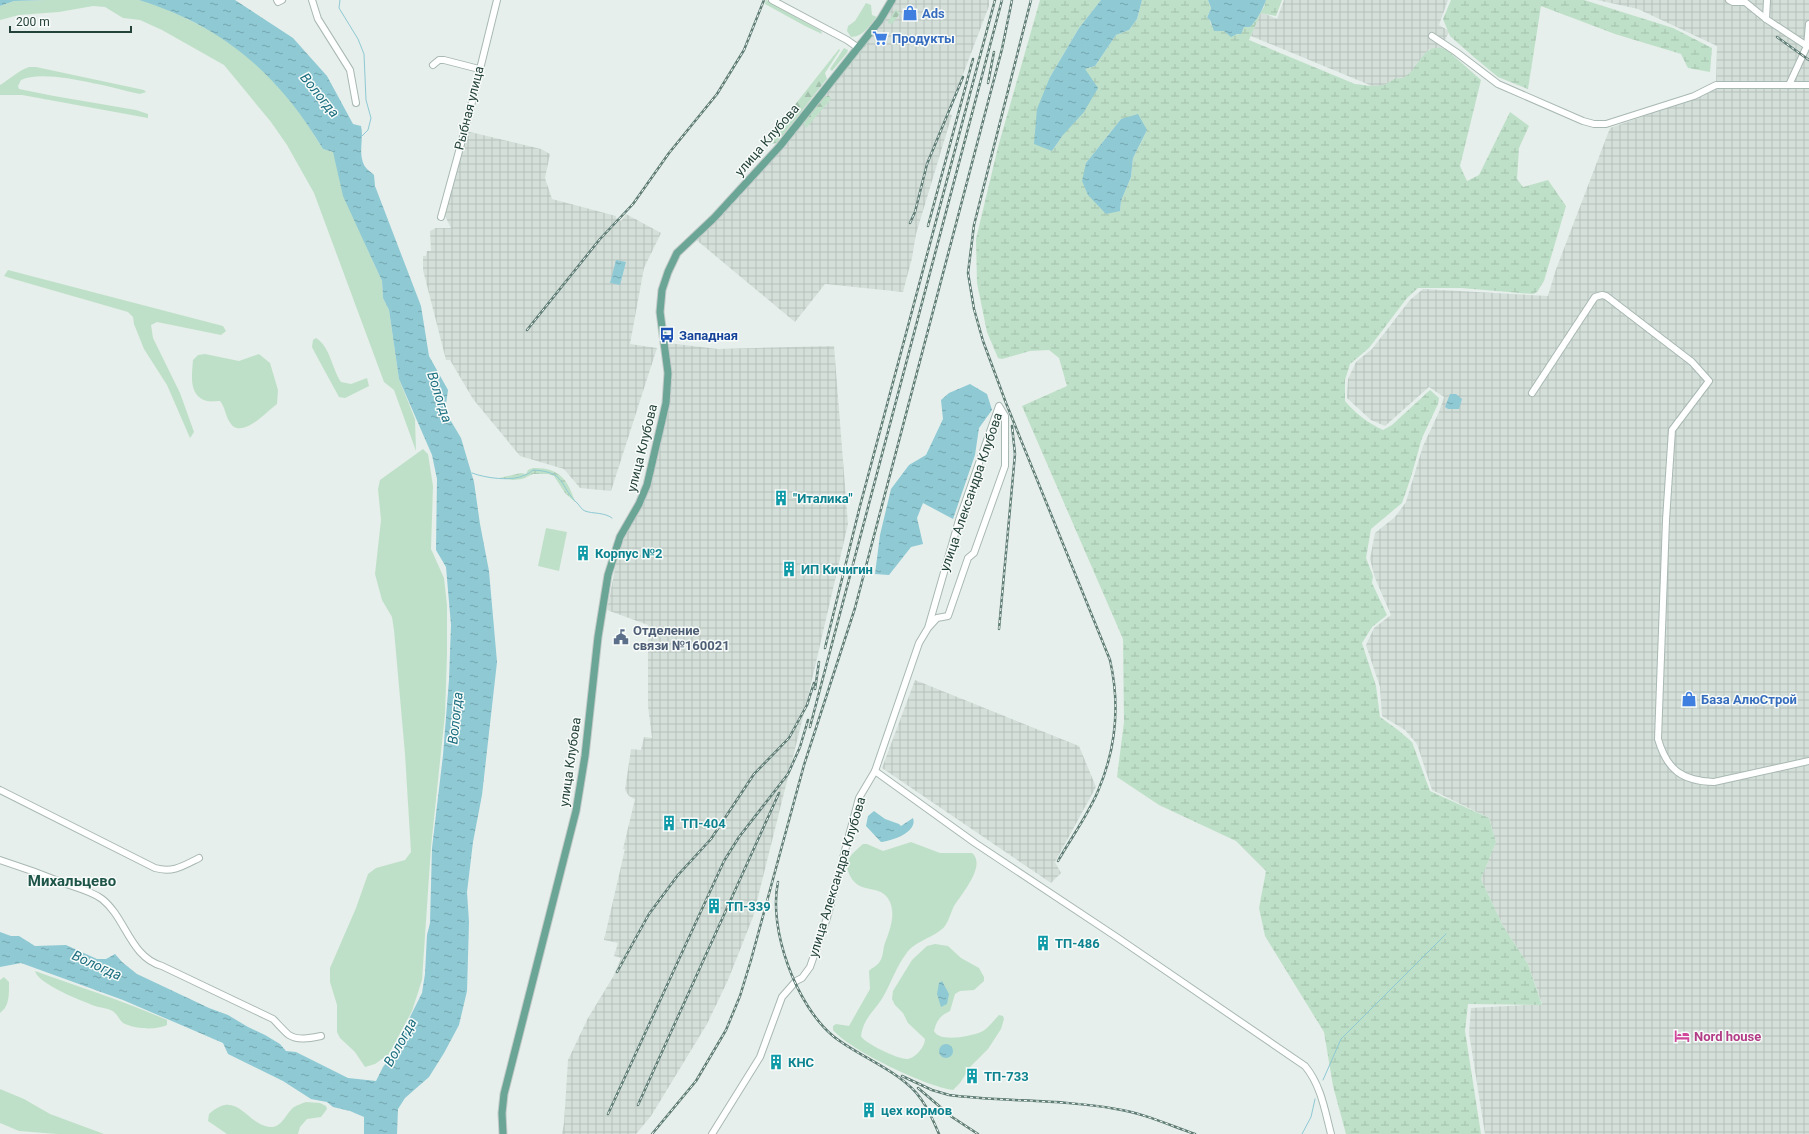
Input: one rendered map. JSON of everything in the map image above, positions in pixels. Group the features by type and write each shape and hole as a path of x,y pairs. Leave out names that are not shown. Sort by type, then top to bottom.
{"main road":[{"name":"улица Клубова","path":"503,1134 502,1113 504,1094 576,811 585,756 598,636 608,575 620,537 645,493 666,403 668,373 660,312 665,278 677,253 714,218 780,146 857,47 880,20 892,0"}],"street":[{"path":"277,0 278,2 282,0"},
{"path":"312,0 318,19 346,63 352,78 356,103"},
{"name":"Рыбная улица","path":"442,217 467,122 496,0"},
{"path":"772,0 847,40 857,47"},
{"path":"1729,0 1733,2 1745,2 1766,19 1807,46"},
{"path":"1766,19 1767,0"},
{"path":"1788,85 1807,46 1809,24"},
{"path":"1432,36 1498,84 1550,107 1594,124 1606,124 1694,96 1716,85 1809,85"},
{"path":"433,65 439,60 444,60 479,69"},
{"path":"1532,393 1594,297 1598,295 1606,296 1646,325 1692,362 1709,381 1672,430 1666,520 1657,726 1658,739 1667,762 1680,774 1689,779 1714,782 1809,761"},
{"name":"улица Александра Клубова","path":"712,1134 760,1057 782,997 796,981 802,978 810,966 827,918 859,798 875,771 919,643 928,628 937,618 948,616 968,558 974,553 1005,466 1005,416 999,406 959,520 928,628"},
{"path":"875,771 975,843 1132,946 1305,1066 1312,1074 1321,1097 1331,1134"},
{"path":"0,790 155,868 166,871 175,870 199,858"},
{"path":"0,860 73,886 101,898 116,914 129,938 151,962 273,1019 284,1028 288,1034 295,1038 309,1039 321,1036"}],"shaded area":[{"path":"895,0 989,0 989,6 948,114 952,115 916,234 912,258 903,292 825,284 795,322 694,238 778,151"},
{"path":"1284,0 1448,0 1439,25 1449,31 1440,53 1429,49 1406,100 1251,36 1261,12 1277,19"},
{"path":"1597,0 1809,0 1809,82 1716,82 1717,46 1638,9"},
{"path":"1716,87 1809,88 1809,1134 1485,1134 1469,1033 1471,1008 1542,1004 1528,964 1503,926 1481,879 1496,842 1489,818 1432,790 1417,744 1405,730 1382,716 1380,687 1366,645 1374,628 1391,615 1375,578 1370,559 1375,533 1395,517 1406,502 1423,446 1439,412 1444,397 1429,387 1385,426 1371,420 1347,398 1348,379 1356,362 1372,349 1410,300 1423,289 1548,296 1555,272 1610,128 1695,98"},
{"path":"466,131 541,149 550,154 545,178 552,199 616,216 616,218 621,221 626,214 661,233 644,268 630,344 657,348 611,491 580,488 564,469 520,456 473,399 450,360 446,360 423,270 423,256 426,256 427,251 431,251 430,231 436,228 451,228 445,216"},
{"path":"668,343 718,349 834,346 848,524 808,697 753,917 728,980 707,1024 651,1116 636,1134 562,1134 568,1060 588,1018 613,977 621,958 614,956 618,943 604,940 635,799 629,796 625,790 631,749 641,750 644,737 652,738 648,706 648,625 607,610 618,553 647,494 653,477 671,384"},
{"path":"915,680 1079,746 1096,787 1055,862 1061,873 1051,883 882,768"}],"green space":[{"path":"139,0 159,6 202,27 244,54 262,70 279,87 294,106 323,149 333,152 367,248 382,281 383,298 389,310 399,379 415,419 416,451 394,390 384,382 314,193 287,145 271,122 224,65 162,30 140,20 123,18 105,7 93,6 59,12 19,15 0,20 0,6 14,1"},
{"path":"766,0 821,31 822,34 765,4"},
{"path":"1040,0 1101,0 1079,28 1050,77 1052,151 1063,135 1085,69 1095,66 1116,35 1129,30 1137,19 1142,0 1208,0 1211,8 1207,18 1210,20 1211,25 1217,30 1224,31 1229,35 1240,34 1244,27 1253,24 1264,7 1266,0 1282,0 1276,16 1261,13 1249,40 1355,84 1380,86 1394,79 1403,78 1411,72 1427,52 1438,48 1446,49 1481,80 1460,166 1467,181 1479,175 1510,112 1529,126 1519,148 1517,179 1523,187 1548,180 1566,206 1544,281 1537,292 1533,294 1461,288 1418,288 1407,298 1369,348 1350,364 1345,380 1345,401 1362,418 1383,430 1392,425 1430,390 1439,398 1438,404 1422,438 1402,503 1371,529 1366,558 1373,576 1372,583 1387,615 1372,627 1362,643 1376,686 1380,717 1412,742 1430,791 1489,818 1496,842 1481,879 1503,926 1528,964 1542,1005 1468,1004 1465,1031 1481,1134 1346,1134 1333,1086 1324,1032 1265,936 1259,908 1266,871 1236,841 1159,805 1117,777 1124,722 1123,639 1022,406 1067,386 1059,358 1049,350 1030,351 1002,359 998,358 987,332 977,283 976,239 998,147","holes":["1121,119 1147,130 1133,158 1131,177 1121,201 1120,211 1086,163"]},
{"path":"1451,0 1584,0 1673,28 1712,48 1710,72 1688,68 1681,54 1615,34 1541,6 1528,89 1498,77 1450,36 1443,19"},
{"path":"866,3 871,5 872,15 877,17 863,33 851,37 847,31 848,26 855,21"},
{"path":"896,9 898,12 901,12 893,23 889,24 888,22"},
{"path":"867,42 868,43 834,85 833,84"},
{"path":"844,48 848,50 847,53 832,71 830,69"},
{"path":"839,49 840,50 825,73 827,79 777,143 770,144 767,140"},
{"path":"29,67 36,67 144,90 146,92 140,94 79,80 46,76 32,77 21,80 18,86 19,89 136,110 148,114 148,118 22,95 0,95 0,85 18,72"},
{"path":"823,96 829,96 831,99 806,128 803,122"},
{"path":"8,270 223,326 226,331 221,335 157,322 151,325 153,338 180,393 194,432 190,438 167,385 144,349 134,324 133,317 128,312 4,276"},
{"path":"316,338 325,346 341,382 351,384 367,378 369,386 345,398 339,397 312,347 313,340"},
{"path":"205,354 239,361 259,354 270,363 278,390 277,404 246,427 234,427 229,421 220,401 209,401 201,398 194,390 192,384 193,360 198,355"},
{"path":"423,449 428,454 433,486 431,549 444,578 447,605 447,655 445,714 431,847 422,980 412,1011 389,1054 375,1064 365,1067 355,1052 340,1038 337,1032 337,1005 330,982 330,968 356,908 368,874 376,868 405,860 411,852 405,754 394,630 392,617 382,600 375,574 381,520 378,489 380,480"},
{"path":"533,468 549,470 561,476 569,487 575,502 565,493 554,476 548,474 533,474 522,479 513,480 499,478 521,473 526,474 528,470"},
{"path":"546,528 567,532 559,571 538,566"},
{"path":"911,842 940,853 972,853 976,858 975,872 967,888 954,906 945,926 941,930 914,945 902,959 883,997 864,1024 861,1036 875,1047 904,1059 911,1058 920,1051 925,1039 908,1023 903,1013 895,1005 892,999 893,991 912,960 927,946 935,944 948,946 961,958 979,968 984,977 984,981 974,990 960,991 955,994 950,1011 939,1019 936,1024 934,1031 937,1035 956,1038 976,1034 984,1031 999,1015 1003,1016 1004,1019 1001,1029 988,1049 971,1066 960,1083 953,1090 907,1075 871,1057 855,1048 833,1030 833,1026 836,1024 849,1026 870,989 869,971 878,964 881,959 892,919 892,908 886,896 881,892 857,884 852,879 847,867 849,859 863,844 867,844 883,851"},
{"path":"35,971 151,1013 167,1020 167,1025 158,1028 148,1028 125,1024 111,1010 89,1004 71,996 44,981"},
{"path":"4,977 9,982 9,995 6,1007 0,1013 0,980"},
{"path":"0,1089 24,1099 50,1114 104,1134 57,1134 19,1131 0,1123"},
{"path":"306,1102 320,1103 326,1106 327,1109 321,1117 307,1119 300,1127 298,1134 227,1134 208,1121 209,1114 219,1107 228,1105 235,1106 242,1110 263,1125 272,1127 279,1125 291,1109"}],"water":[{"path":"0,0 47,0 14,1 0,6"},
{"name":"Вологда","path":"139,0 235,0 293,38 327,76 353,124 361,126 362,160 367,169 374,175 375,186 421,306 429,356 448,390 445,411 461,438 474,482 489,571 497,662 482,795 473,842 467,892 469,922 467,991 459,1025 444,1053 429,1077 405,1098 398,1109 397,1134 364,1134 364,1117 350,1111 333,1107 327,1102 311,1099 283,1081 228,1054 223,1043 123,1000 21,963 0,967 0,932 11,936 19,936 35,946 66,945 97,959 106,959 115,954 122,962 137,974 209,1008 228,1015 280,1044 286,1051 296,1052 348,1078 376,1081 383,1067 397,1048 403,1031 422,993 425,974 427,935 430,923 432,848 443,755 449,680 451,625 446,567 436,550 437,479 432,455 399,379 389,310 383,298 382,281 343,196 333,152 323,149 306,122 287,98 246,56 222,39 197,24 169,11"},
{"path":"1101,0 1142,0 1137,19 1129,30 1116,35 1095,66 1085,69 1098,88 1084,112 1063,135 1052,151 1034,144 1037,109 1050,77 1079,28"},
{"path":"1208,0 1266,0 1260,14 1250,27 1244,27 1241,34 1231,37 1224,31 1214,31 1210,20 1207,18 1211,8"},
{"path":"1138,114 1147,130 1133,158 1131,177 1121,201 1120,211 1106,214 1088,195 1082,181 1086,163 1121,119"},
{"path":"616,260 626,262 620,285 610,283"},
{"path":"970,384 987,394 992,410 979,428 975,455 953,519 923,503 917,518 923,544 911,547 889,575 875,574 880,535 891,489 909,465 926,455 943,419 941,400 949,393"},
{"path":"1450,394 1456,394 1462,399 1459,409 1448,409 1445,407"},
{"path":"874,811 885,819 901,826 913,818 914,823 912,828 903,835 881,842 866,826 868,816"},
{"path":"942,981 949,994 947,1004 941,1007 937,994 939,983"},
{"path":"943,1044 949,1044 953,1048 953,1054 949,1058 943,1058 939,1054 939,1048"}],"waterway":[{"path":"340,0 339,8 358,39 364,54 366,100 371,118 368,130 362,136"},
{"path":"472,473 491,478 506,479 520,477 533,470 552,473 561,481 583,510 606,515 612,518"},
{"path":"1323,1080 1341,1039 1446,934"},
{"path":"1302,1134 1311,1117 1315,1099"}],"railway":[{"path":"527,330 600,239 633,204 669,153 717,94 744,50 764,0"},
{"path":"825,648 860,506 995,0"},
{"path":"810,727 1002,0"},
{"path":"652,1134 696,1081 726,1030 740,996 804,765 855,608 1002,49 1012,0"},
{"path":"1031,0 974,225 968,273 974,309 983,341 1006,403 1110,660 1113,677 1115,710 1109,759 1098,791 1058,861"},
{"path":"1777,37 1809,60"},
{"path":"988,83 994,52"},
{"path":"928,226 973,59"},
{"path":"910,223 915,212 927,164 963,77"},
{"path":"999,629 1015,454 1012,426"},
{"path":"815,689 819,662"},
{"path":"617,972 649,914 678,875 711,839 754,774 789,738 807,705 814,683"},
{"path":"608,1114 724,861 739,837 788,774 800,747 808,720"},
{"path":"638,1105 779,793"},
{"path":"778,882 776,901 777,922 781,943 788,965 807,1005 833,1036 892,1073 913,1089 926,1107 939,1134"},
{"path":"902,1076 932,1090 949,1095 1053,1102 1116,1109 1146,1116 1195,1134"},
{"path":"918,1088 952,1117 978,1134"}],"place":[{"name":"Ads","path":"910,13"},
{"name":"Продукты","path":"880,38"},
{"name":"Западная","path":"667,335"},
{"name":"\"Италика\"","path":"781,498"},
{"name":"Корпус №2","path":"583,553"},
{"name":"ИП Кичигин","path":"789,569"},
{"name":"Отделение связи №160021","path":"621,637"},
{"name":"База АлюСтрой","path":"1689,699"},
{"name":"ТП-404","path":"669,823"},
{"name":"ТП-339","path":"714,906"},
{"name":"ТП-486","path":"1043,943"},
{"name":"Nord house","path":"1682,1036"},
{"name":"КНС","path":"776,1062"},
{"name":"ТП-733","path":"972,1076"},
{"name":"цех кормов","path":"869,1110"}],"district":[{"name":"Михальцево","path":"72,881"}]}
